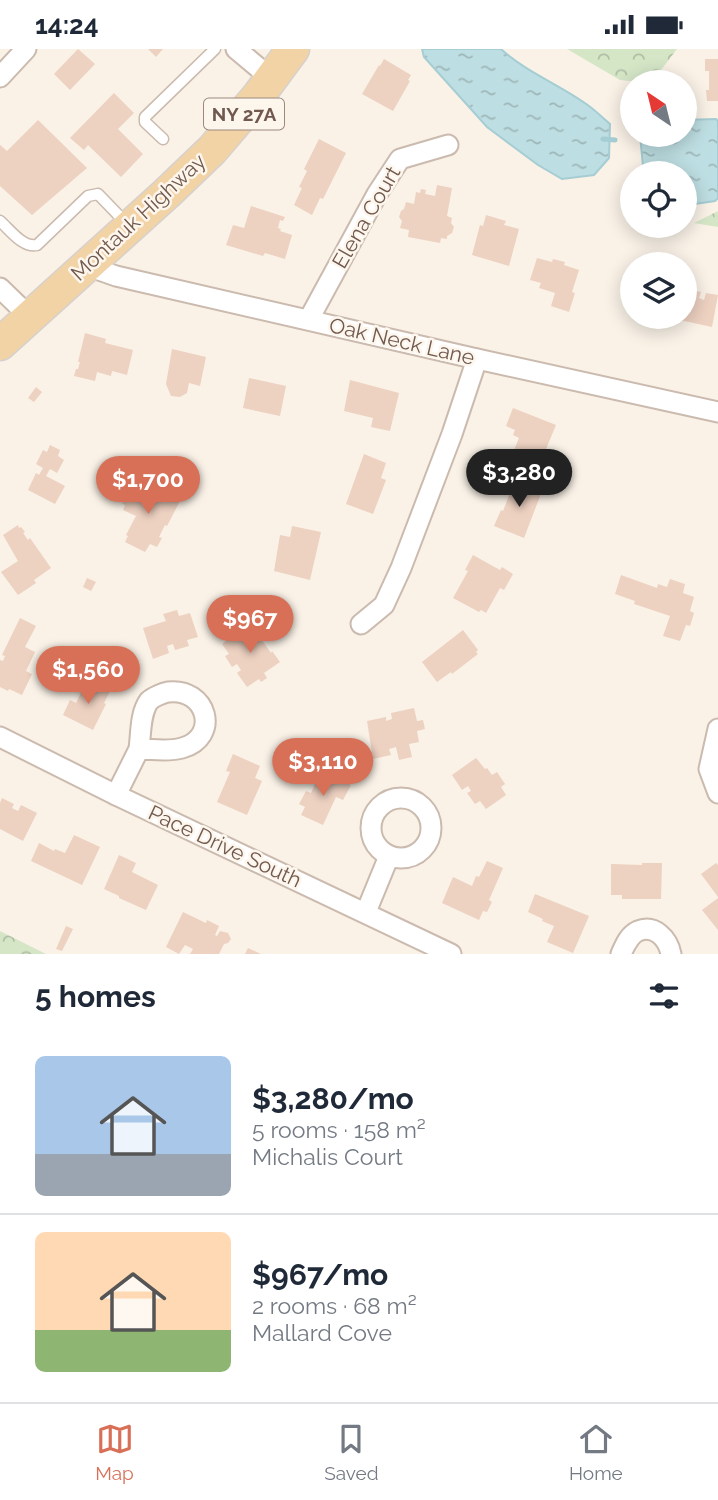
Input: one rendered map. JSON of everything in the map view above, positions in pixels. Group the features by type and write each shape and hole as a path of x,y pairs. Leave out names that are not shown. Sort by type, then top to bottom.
{"main road":[{"name":"Montauk Highway","path":"0,344 212,150 272,79 293,49"}],"street":[{"path":"0,77 26,49"},
{"path":"236,49 272,79"},
{"name":"Elena Court","path":"309,319 377,194 400,159 448,145"},
{"name":"Oak Neck Lane","path":"88,264 99,271 116,276 718,412"},
{"path":"0,288 30,317"},
{"path":"361,624 384,605 401,568 452,434 477,359"},
{"path":"718,729 709,769 718,793"},
{"name":"Pace Drive South","path":"0,737 451,954"},
{"path":"116,795 139,749"},
{"path":"366,912 389,856"},
{"path":"621,954 626,941 638,931 652,930 662,935 671,954"}],"lane":[{"path":"163,139 145,122 145,117 215,49"},
{"path":"0,221 27,245 33,247 88,196 98,194 129,227"}],"green space":[{"path":"567,49 677,49 661,70 620,70 620,80"},
{"path":"718,211 718,227 697,222"},
{"path":"0,931 46,954 0,954"}],"water":[{"path":"422,49 501,49 592,108 610,124 609,158 594,175 562,179 538,165 487,127 424,57"},
{"path":"697,120 718,121 718,198 715,201 697,204 697,161 643,161 641,147 697,147"}],"building":[{"path":"78,49 95,64 70,90 54,74"},
{"path":"148,49 163,49 156,57"},
{"path":"384,59 411,75 393,111 362,94"},
{"path":"705,59 718,59 718,101 707,101 709,71 705,71"},
{"path":"114,93 134,113 118,129 143,154 121,177 88,145 84,150 70,138"},
{"path":"38,120 87,168 32,215 0,186 0,145 7,151"},
{"path":"319,139 346,153 312,215 294,205 307,171 304,169"},
{"path":"437,185 452,188 447,216 452,218 452,233 447,239 441,238 440,243 408,237 409,230 400,228 402,221 399,217 406,202 414,204 416,192 420,193 421,189 426,190 425,194 435,196"},
{"path":"251,206 285,217 283,221 280,220 278,228 292,235 285,259 265,253 263,256 226,245 233,225 244,228"},
{"path":"486,215 506,221 504,225 519,229 509,266 472,255 480,225 483,226"},
{"path":"537,258 565,262 564,265 579,270 569,312 551,306 555,293 539,288 541,283 530,280"},
{"path":"697,291 701,292 699,298 704,300 706,293 718,295 712,327 697,324"},
{"path":"85,333 106,339 105,343 133,350 127,375 112,371 111,376 97,372 95,381 74,376 80,362"},
{"path":"172,349 206,357 200,386 189,383 187,393 180,397 171,396 166,384"},
{"path":"249,378 286,386 280,416 243,408"},
{"path":"350,380 399,393 390,431 371,427 373,418 344,411"},
{"path":"36,387 42,392 34,402 28,398"},
{"path":"513,408 556,425 541,461 514,450 519,438 513,435 515,430 506,426"},
{"path":"50,445 60,450 58,456 64,460 57,473 50,469 46,476 65,486 55,504 28,490 36,473 39,475 43,468 36,464 43,450 47,452"},
{"path":"364,454 386,463 381,478 386,480 373,514 346,504"},
{"path":"159,457 168,460 165,469 157,465"},
{"path":"515,480 542,491 524,538 494,526"},
{"path":"131,486 148,495 152,486 180,501 159,537 162,538 157,547 150,544 145,552 125,542 136,516 123,510 125,505 122,504"},
{"path":"18,525 51,568 34,580 36,583 18,595 1,572 18,561 3,535"},
{"path":"292,526 321,532 310,580 274,571 280,535 290,537"},
{"path":"473,555 513,574 504,590 500,588 486,613 453,598 468,571 465,570"},
{"path":"621,575 657,588 658,584 667,587 670,579 685,584 683,593 694,597 690,611 694,613 690,626 686,625 680,641 663,636 670,616 634,604 635,601 615,594"},
{"path":"87,578 96,582 91,591 83,587"},
{"path":"177,610 179,616 190,613 198,637 187,640 189,646 175,650 173,644 167,646 169,653 153,659 143,628 166,621 163,614"},
{"path":"20,618 36,626 25,647 35,652 26,671 32,674 22,695 0,687 0,660 3,661 5,656 2,655"},
{"path":"250,623 280,662 264,673 267,678 261,682 259,679 247,687 237,673 241,670 237,664 232,667 225,656 229,654 222,644"},
{"path":"463,630 478,650 478,654 437,682 422,662"},
{"path":"94,683 110,691 93,730 63,715 70,700 76,703 85,685 91,688"},
{"path":"414,708 417,721 423,720 425,729 417,731 419,742 409,744 412,757 399,760 396,747 389,749 391,755 373,759 367,721 386,717 386,721 392,719 391,713"},
{"path":"233,754 260,766 255,778 262,781 247,815 217,802 230,772 226,771"},
{"path":"476,758 492,775 497,772 505,784 501,787 506,795 486,809 480,801 475,804 467,793 471,791 468,786 462,790 452,775"},
{"path":"323,772 351,785 343,800 336,797 323,825 301,815 305,807 299,804 306,791 311,793 315,784 317,785"},
{"path":"2,798 14,804 12,808 18,811 21,805 37,813 23,841 0,829"},
{"path":"74,835 100,847 82,885 31,861 39,843 65,853"},
{"path":"119,855 136,863 132,872 158,885 146,910 104,889"},
{"path":"487,861 503,868 489,900 492,902 479,920 442,903 453,877 472,886"},
{"path":"662,863 661,899 622,899 622,895 611,895 611,864"},
{"path":"716,863 718,865 718,897 701,874"},
{"path":"535,894 589,916 573,953 547,942 554,926 528,912"},
{"path":"718,898 718,930 702,910"},
{"path":"183,912 219,926 215,935 217,936 220,931 228,933 231,939 224,944 219,954 190,954 193,949 185,945 179,954 166,947"},
{"path":"66,926 73,929 62,951 56,949"},
{"path":"248,948 261,954 245,954"}],"waterway":[{"path":"603,139 615,140"}]}
